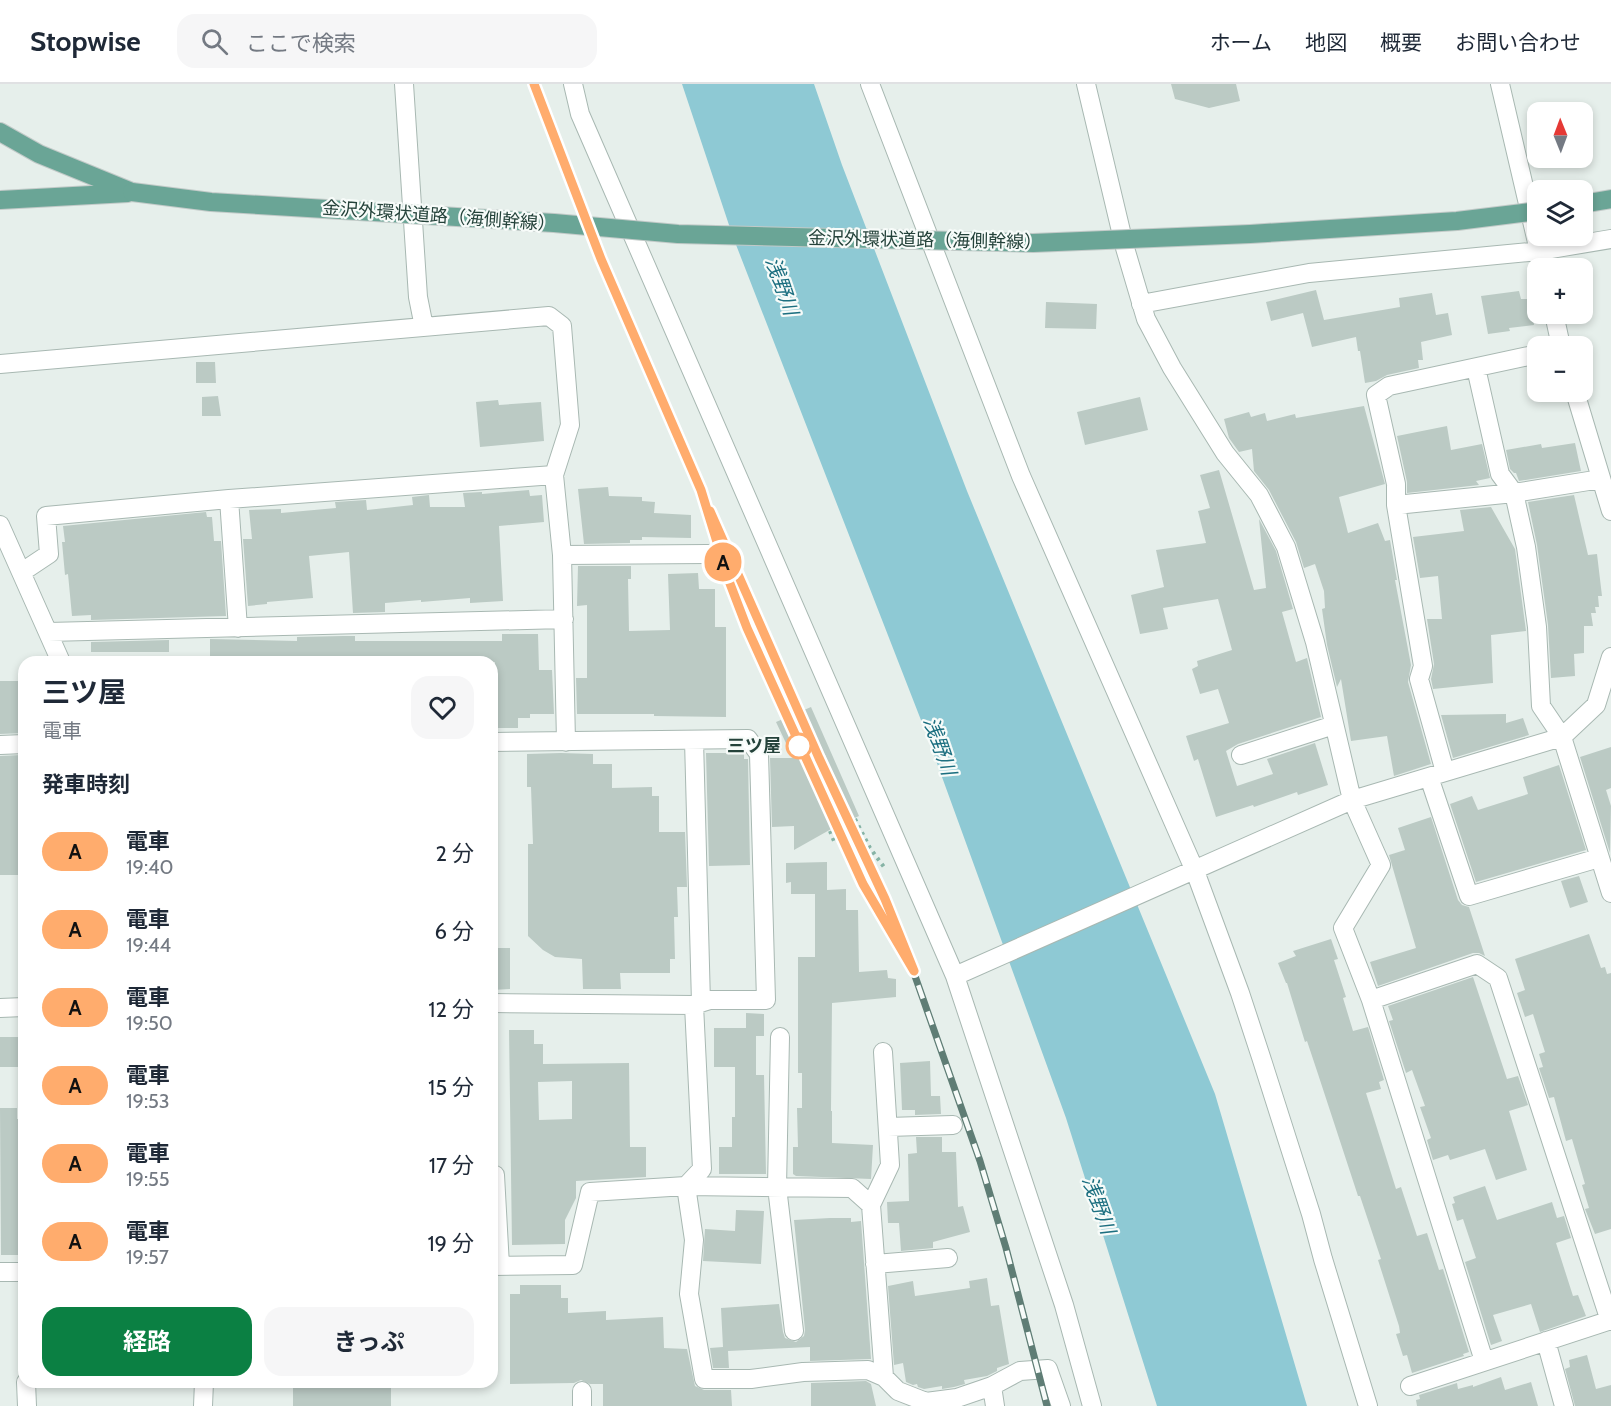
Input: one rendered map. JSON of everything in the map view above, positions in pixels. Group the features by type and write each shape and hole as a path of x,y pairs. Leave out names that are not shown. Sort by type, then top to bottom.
{"main road":[{"name":"金沢外環状道路（海側幹線）","path":"0,132 39,154 132,192"},
{"name":"金沢外環状道路（海側幹線）","path":"0,200 132,192 211,202 554,223 678,234 1033,243 1250,234 1457,221 1527,212"},
{"path":"1593,202 1611,199"}],"street":[{"path":"404,84 418,297 424,327"},
{"path":"573,84 580,114 955,975 1064,1305 1092,1406"},
{"path":"870,84 1021,476 1195,871 1258,1047 1368,1406"},
{"path":"1086,84 1125,248 1146,319 1172,368 1225,453 1259,495 1286,547 1315,642 1352,800 1382,866 1344,928 1371,1000 1484,1361"},
{"path":"1500,84 1541,258"},
{"path":"1548,258 1611,239"},
{"path":"1141,304 1309,273 1527,261"},
{"path":"0,364 549,316 562,326 570,425 554,475 562,555 566,742"},
{"path":"1527,356 1389,386 1376,395 1396,484 1396,505 1424,666 1419,679 1437,774 1469,896 1599,858"},
{"path":"1476,368 1500,474 1514,493 1526,547 1537,627 1540,706 1562,737 1611,892"},
{"path":"1578,402 1611,511"},
{"path":"22,572 49,554 46,516 554,475"},
{"path":"1396,505 1514,493 1601,479"},
{"path":"229,500 238,628"},
{"path":"0,525 58,656"},
{"path":"562,555 708,554"},
{"path":"48,632 564,619"},
{"path":"955,975 1352,800 1562,737 1596,705 1611,657"},
{"path":"1241,755 1334,725"},
{"path":"498,742 748,739 759,754 766,1000 710,1000 698,1004 498,1003"},
{"path":"686,1186 702,1169 694,740"},
{"path":"0,745 18,744"},
{"path":"1371,1000 1477,964 1498,978 1611,1321 1410,1386"},
{"path":"0,1008 18,1008"},
{"path":"780,1037 777,1187 794,1331"},
{"path":"883,1052 890,1165 871,1205 884,1377"},
{"path":"888,1127 953,1125"},
{"path":"686,1186 694,1240 689,1294 704,1379 751,1379 803,1372 868,1370 884,1377 898,1391 926,1402 957,1398 992,1386 1020,1371 1048,1369 1061,1406"},
{"path":"498,1266 573,1265 590,1192 686,1186 852,1188 871,1205"},
{"path":"875,1264 948,1258"},
{"path":"0,1272 18,1272"},
{"path":"1546,1341 1564,1406"},
{"path":"992,1386 995,1406"},
{"path":"27,1388 27,1406"},
{"path":"203,1406 204,1388"}],"path":[{"path":"855,819 860,830"},
{"path":"830,831 834,841"}],"water":[{"name":"浅野川","path":"682,84 814,84 842,165 967,491 1215,1094 1307,1406 1157,1406 1066,1118 926,733 733,237"}],"building":[{"path":"1171,84 1236,84 1240,101 1209,108 1175,99"},
{"path":"1316,290 1324,320 1400,307 1399,298 1432,293 1436,315 1448,313 1452,335 1421,342 1423,360 1418,360 1419,368 1387,375 1376,381 1365,383 1356,337 1312,347 1303,313 1271,321 1266,302"},
{"path":"1519,291 1521,299 1527,299 1527,324 1534,325 1509,328 1510,331 1488,334 1481,296"},
{"path":"1046,302 1097,304 1096,329 1045,328"},
{"path":"196,362 215,362 216,383 196,383"},
{"path":"218,396 221,416 202,416 202,397"},
{"path":"1140,397 1148,430 1085,445 1077,412"},
{"path":"498,400 499,405 541,402 544,441 480,447 476,402"},
{"path":"1364,406 1385,484 1339,497 1348,533 1378,523 1385,541 1390,540 1411,665 1408,682 1431,764 1394,776 1387,736 1351,741 1341,679 1337,687 1327,645 1322,609 1325,608 1324,591 1315,564 1304,568 1296,542 1269,490 1254,471 1252,449 1239,452 1229,438 1224,419 1249,412 1251,417 1265,413 1267,421 1295,414 1296,418"},
{"path":"1447,426 1451,450 1482,444 1490,478 1476,481 1479,485 1407,493 1407,482 1397,436"},
{"path":"1575,443 1581,471 1519,481 1516,473 1510,469 1506,450 1541,444 1542,448"},
{"path":"1219,470 1254,590 1266,588 1259,519 1276,551 1293,609 1282,612 1296,662 1307,658 1321,717 1238,744 1226,751 1237,786 1273,774 1267,759 1315,743 1328,785 1216,817 1198,759 1194,761 1186,736 1229,723 1218,689 1200,694 1192,669 1198,666 1197,661 1232,650 1218,599 1163,608 1168,629 1140,634 1131,595 1164,587 1156,550 1206,543 1198,511 1210,508 1200,475"},
{"path":"608,487 609,496 642,497 642,501 655,502 654,513 691,515 691,538 642,537 642,540 630,540 630,543 584,544 578,489"},
{"path":"529,490 530,496 542,495 544,522 499,526 503,601 470,603 470,598 421,602 421,600 385,603 385,612 353,613 349,552 309,556 313,598 248,606 243,539 252,539 249,510 281,509 281,513 336,508 335,502 366,500 367,510 413,505 412,497 429,495 430,507 465,507 463,493 482,492 482,494"},
{"path":"1574,495 1588,555 1597,554 1602,596 1598,596 1599,607 1595,607 1596,613 1591,613 1593,626 1584,626 1584,653 1574,654 1575,676 1551,678 1548,625 1537,545 1528,502"},
{"path":"1491,507 1515,549 1526,631 1491,635 1493,683 1433,689 1431,679 1434,664 1427,619 1442,619 1438,576 1420,578 1413,537 1464,531 1460,510"},
{"path":"206,512 207,517 212,517 214,541 221,541 226,616 91,620 91,615 72,616 68,574 65,575 63,526"},
{"path":"578,566 631,566 631,579 628,579 629,631 670,630 668,574 698,573 699,589 715,589 715,627 726,627 726,717 577,714 576,678 587,678 587,605 577,606"},
{"path":"502,634 538,634 539,670 552,670 554,714 530,714 530,718 518,718 518,728 498,728 498,656 210,656 210,639 297,641 297,637 355,636 355,641 502,641"},
{"path":"169,640 169,652 91,652 91,642"},
{"path":"0,681 18,681 18,733 0,734"},
{"path":"811,707 859,816 794,850 794,826 772,827 770,758 793,758 776,722"},
{"path":"1506,714 1506,723 1523,718 1529,735 1453,758 1441,715"},
{"path":"1611,747 1611,788 1606,790 1611,806 1610,853 1580,757"},
{"path":"706,753 744,753 744,759 748,759 750,865 709,866"},
{"path":"527,754 593,754 593,764 612,764 612,788 652,787 652,796 659,796 659,832 685,832 687,887 677,887 678,917 674,917 675,959 670,959 670,973 620,973 621,989 583,989 582,959 555,957 543,950 528,936 528,844 533,844 531,787 527,787"},
{"path":"18,755 18,875 0,875 0,756"},
{"path":"1559,765 1586,850 1476,882 1450,804 1472,796 1478,810 1528,794 1523,777"},
{"path":"1431,817 1458,900 1462,905 1469,907 1485,956 1473,953 1378,986 1370,962 1416,948 1389,855 1405,850 1398,828"},
{"path":"827,862 827,890 846,889 846,910 858,910 859,972 887,970 888,978 896,979 896,997 832,1003 832,1143 873,1145 871,1179 796,1176 793,1174 793,1147 798,1147 797,1108 802,1108 802,1073 798,1073 798,957 815,957 815,894 791,894 791,882 786,883 786,863"},
{"path":"1579,876 1588,902 1570,908 1561,881"},
{"path":"1589,934 1601,968 1605,967 1607,974 1611,973 1611,1229 1595,1234 1585,1209 1589,1208 1582,1185 1585,1184 1572,1139 1566,1141 1554,1097 1549,1098 1539,1068 1543,1067 1539,1054 1545,1052 1533,1014 1525,1017 1517,993 1525,990 1515,959"},
{"path":"1331,939 1338,959 1334,960 1346,997 1343,998 1353,1031 1368,1027 1384,1080 1379,1082 1381,1089 1366,1093 1396,1189 1401,1187 1417,1236 1427,1233 1439,1270 1443,1269 1469,1352 1463,1354 1464,1356 1412,1373 1407,1355 1403,1356 1396,1334 1400,1333 1399,1326 1378,1260 1381,1259 1307,1041 1305,1042 1287,983 1278,963 1296,956 1293,951"},
{"path":"498,948 510,948 510,989 498,990"},
{"path":"1473,977 1507,1079 1518,1076 1528,1105 1509,1111 1527,1170 1496,1180 1485,1149 1450,1160 1448,1155 1433,1160 1427,1140 1431,1138 1420,1107 1425,1106 1412,1070 1406,1073 1389,1021 1393,1020 1388,1006"},
{"path":"746,1013 764,1014 764,1036 756,1036 756,1075 764,1075 766,1174 719,1174 719,1147 732,1147 732,1117 735,1117 735,1067 714,1067 714,1028 746,1028"},
{"path":"509,1030 534,1030 534,1044 543,1044 543,1064 629,1063 630,1147 646,1147 646,1177 576,1181 576,1198 565,1220 565,1244 512,1245","holes":["572,1081 572,1119 539,1120 538,1082"]},
{"path":"0,1037 18,1037 18,1067 0,1067"},
{"path":"930,1061 931,1096 940,1096 941,1114 915,1115 915,1110 902,1110 900,1063"},
{"path":"0,1108 17,1108 18,1255 1,1255"},
{"path":"916,1137 942,1137 942,1152 956,1152 958,1207 963,1206 970,1232 933,1242 933,1248 901,1251 899,1223 888,1223 887,1202 909,1201 908,1154 917,1153"},
{"path":"1485,1186 1497,1220 1552,1202 1557,1218 1564,1216 1571,1238 1556,1243 1573,1296 1578,1295 1586,1316 1540,1332 1531,1304 1493,1315 1502,1341 1491,1345 1465,1262 1476,1258 1463,1219 1457,1221 1452,1204 1455,1203 1453,1197"},
{"path":"736,1210 764,1211 761,1264 703,1261 705,1229 735,1231"},
{"path":"851,1218 851,1222 861,1221 871,1359 810,1361 810,1347 728,1351 729,1368 713,1368 710,1348 723,1347 721,1308 779,1304 785,1338 796,1342 804,1336 794,1220"},
{"path":"987,1278 991,1306 999,1305 1009,1364 997,1368 997,1371 987,1376 964,1380 965,1384 954,1387 924,1389 918,1387 917,1384 906,1382 903,1363 894,1365 888,1286 913,1281 915,1296 970,1288 969,1281"},
{"path":"520,1285 561,1285 561,1298 568,1298 568,1313 606,1311 606,1320 663,1317 664,1348 687,1349 695,1386 704,1390 731,1390 732,1406 603,1406 603,1384 590,1384 581,1380 574,1383 510,1384 510,1294 520,1294"},
{"path":"1587,1355 1596,1389 1611,1385 1611,1406 1575,1406 1565,1369 1570,1367 1569,1360"},
{"path":"1501,1377 1505,1390 1531,1382 1538,1406 1417,1406 1416,1400 1420,1399 1419,1395 1457,1383 1458,1389 1473,1385 1473,1387"},
{"path":"866,1381 871,1384 876,1406 811,1406 811,1383"},
{"path":"293,1388 391,1388 391,1406 293,1406"}],"railway":[{"path":"534,84 601,259 811,741 902,939 980,1161 1006,1248 1047,1406"},
{"path":"718,547 748,628 781,706 847,849 894,938"}],"train":[{"name":"A","path":"534,84 545,118 601,259 701,490 729,581 747,628 863,884 914,971 885,899 819,758 710,511"}],"place":[{"name":"三ツ屋","path":"799,746"}]}
